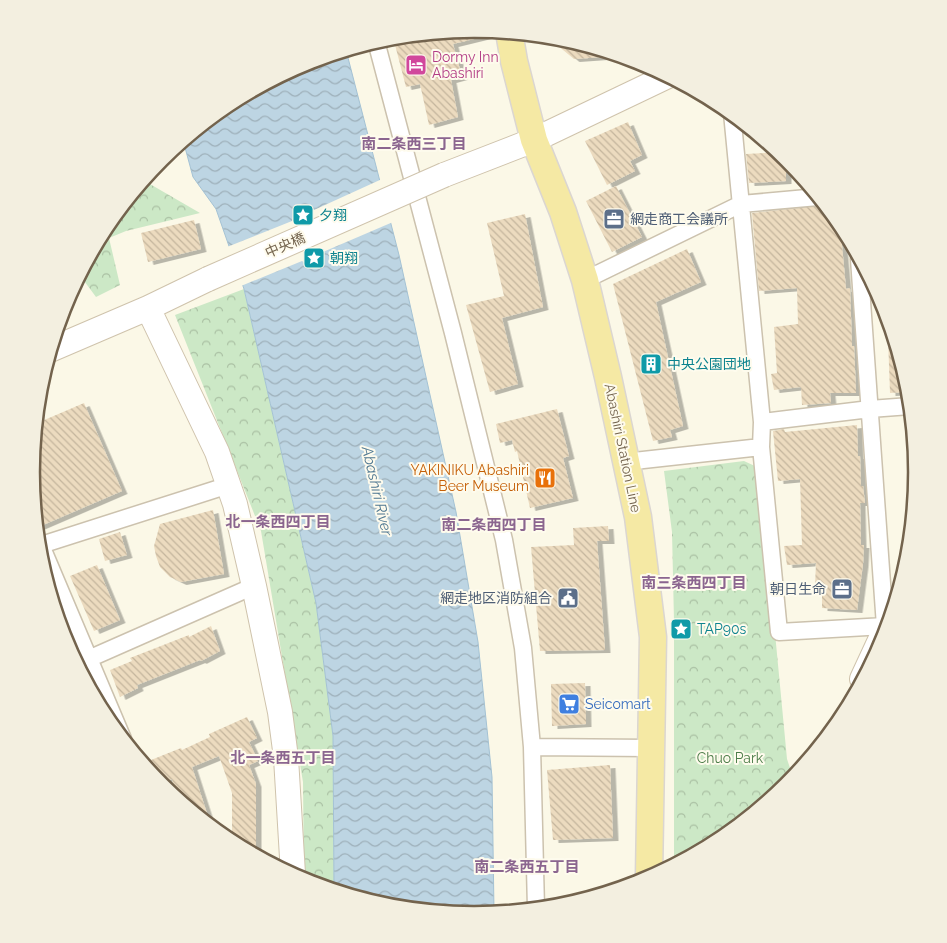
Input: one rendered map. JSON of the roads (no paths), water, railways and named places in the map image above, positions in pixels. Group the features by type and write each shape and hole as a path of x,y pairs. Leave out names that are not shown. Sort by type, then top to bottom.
{"main road":[{"name":"Abashiri Station Line","path":"510,39 534,140 563,212 585,280 638,516 653,637 649,868"}],"street":[{"path":"378,48 453,333 504,540 523,648 532,748 536,901"},
{"name":"中央橋","path":"58,346 444,175 534,140 660,80"},
{"path":"733,124 762,422 761,447 779,632 879,626"},
{"path":"585,280 741,204 810,198"},
{"path":"866,287 870,409 886,606"},
{"path":"148,308 217,452 235,504 280,712 286,758 292,865"},
{"path":"762,422 902,407"},
{"path":"626,462 761,447"},
{"path":"46,544 228,485"},
{"path":"54,583 82,659"},
{"path":"83,661 254,586"},
{"path":"532,748 650,748"}],"water":[{"name":"Abashiri River","path":"348,56 399,255 456,512 478,642 492,777 494,905 445,905 417,902 361,891 334,882 333,736 316,603 244,289 216,209 193,177 185,147 209,127 232,111 282,82"}],"place":[{"name":"Dormy Inn Abashiri","path":"416,65"},
{"name":"夕翔","path":"303,215"},
{"name":"網走商工会議所","path":"614,219"},
{"name":"朝翔","path":"314,258"},
{"name":"中央公園団地","path":"651,364"},
{"name":"YAKINIKU Abashiri Beer Museum","path":"545,478"},
{"name":"朝日生命","path":"842,589"},
{"name":"網走地区消防組合","path":"568,598"},
{"name":"TAP90s","path":"681,629"},
{"name":"Seicomart","path":"569,704"}],"district":[{"name":"南二条西三丁目","path":"414,144"},
{"name":"北一条西四丁目","path":"278,522"},
{"name":"南二条西四丁目","path":"494,525"},
{"name":"南三条西四丁目","path":"694,583"},
{"name":"北一条西五丁目","path":"283,758"},
{"name":"南二条西五丁目","path":"527,867"}],"park label":[{"name":"Chuo Park","path":"730,758"}]}
